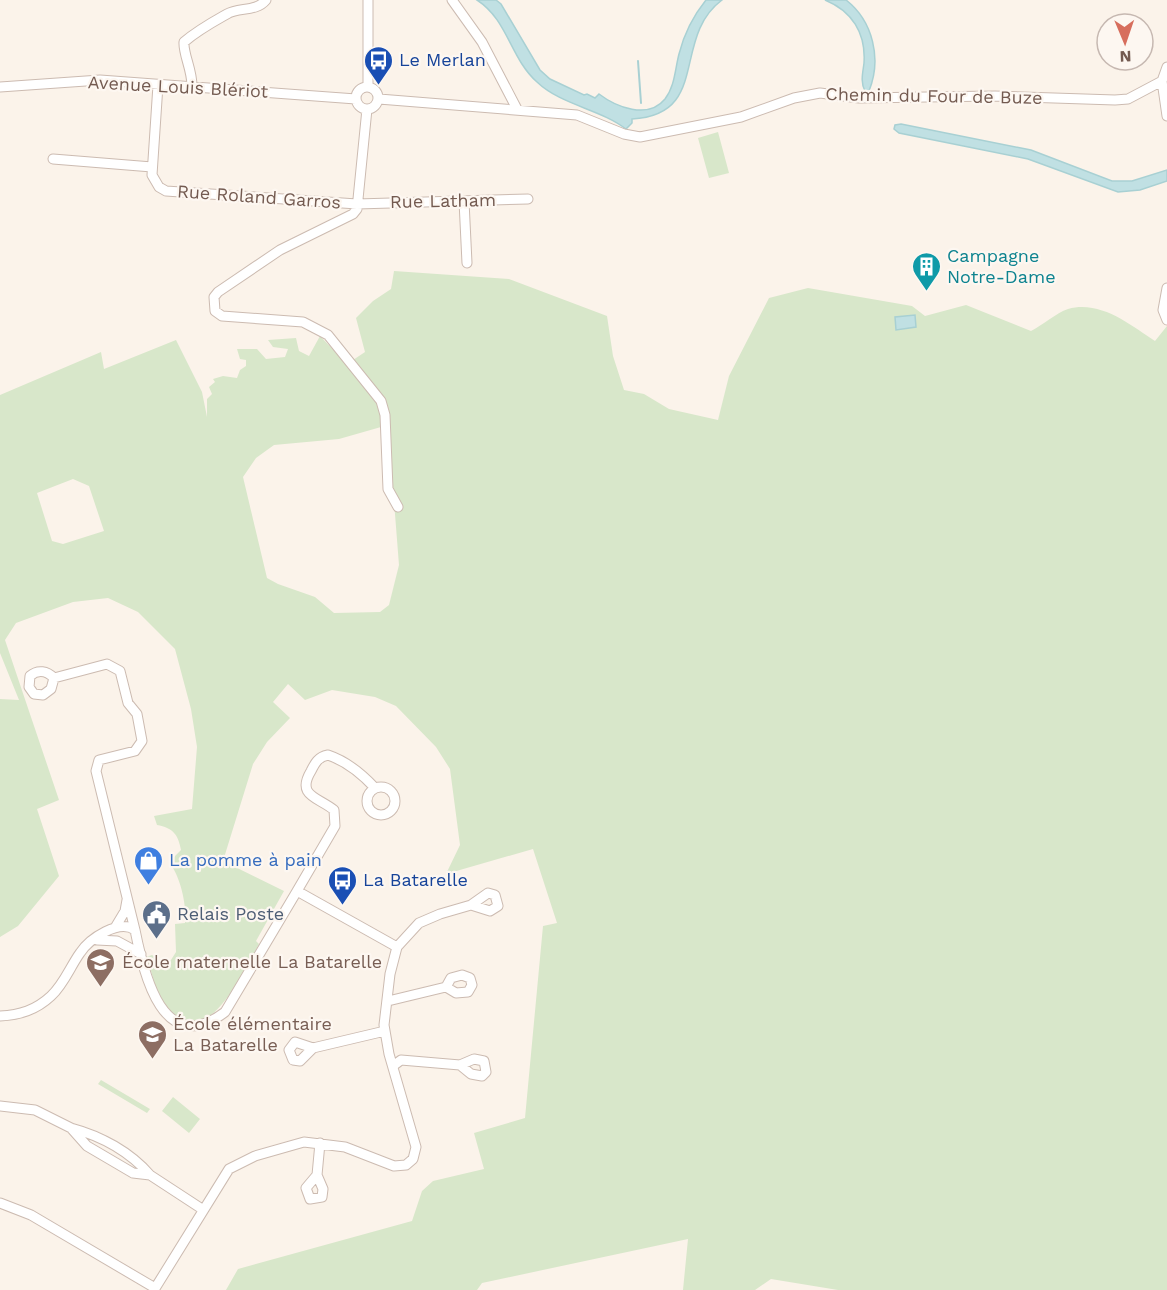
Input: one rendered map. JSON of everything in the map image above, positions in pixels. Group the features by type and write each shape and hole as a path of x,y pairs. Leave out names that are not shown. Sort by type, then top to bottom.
{"street":[{"path":"192,86 192,69 183,48 184,42 207,23 214,23 228,13 257,7 266,0"},
{"path":"368,0 368,87"},
{"path":"452,0 482,42 517,109"},
{"path":"1167,67 1162,81 1167,116"},
{"name":"Avenue Louis Blériot","path":"0,87 100,80 356,99"},
{"name":"Chemin du Four de Buze","path":"517,109 577,115 624,134 640,137 741,117 813,94 859,98 995,96 1115,100 1128,99 1162,81"},
{"path":"52,159 152,167 158,85"},
{"path":"368,87 358,91 356,99 360,107 367,109 381,100 517,109"},
{"path":"368,87 376,92 381,100"},
{"path":"367,109 357,204 353,214 280,250 218,292 213,303 215,311 222,316 303,322 328,335 381,401 385,416 388,489 398,507"},
{"name":"Rue Roland Garros","path":"152,167 154,181 166,191 357,204"},
{"name":"Rue Latham","path":"357,204 528,199"},
{"path":"464,201 467,263"},
{"path":"1167,288 1163,310 1167,320"},
{"path":"54,678 107,664 114,666 120,671 128,703 137,714 142,741 139,748 135,752 99,760 96,771 150,988 161,1008 170,1018 188,1025 210,1023 225,1012 334,826 333,810 310,795 305,789 306,780 317,761 328,755 364,775 375,788"},
{"path":"297,891 397,947"},
{"path":"117,941 115,927 125,911 127,900"},
{"path":"0,1203 30,1215 154,1289 229,1169 282,1148 304,1142 345,1147 393,1166 406,1166 413,1159 416,1147 385,1031 390,974 397,947 419,923 471,906"},
{"path":"0,1016 17,1015 33,1009 51,996 66,977 80,953 115,927 124,925 136,932"},
{"path":"128,945 132,944 136,932"},
{"path":"95,940 117,941 141,954"},
{"path":"388,1001 446,987"},
{"path":"313,1048 385,1031"},
{"path":"393,1066 401,1060 460,1065"},
{"path":"0,1106 35,1110 71,1128 87,1146 134,1173 150,1175 202,1209"},
{"path":"317,1175 320,1143"}],"green space":[{"path":"718,132 729,173 709,178 698,138"},
{"path":"394,271 509,279 607,316 613,356 624,390 644,394 669,409 718,420 729,376 769,298 808,288 912,306 925,316 966,305 1031,331 1063,311 1080,307 1103,311 1125,321 1155,341 1167,326 1167,1290 838,1290 771,1279 755,1290 683,1290 688,1239 482,1283 477,1290 226,1290 238,1269 412,1221 422,1191 433,1181 484,1169 474,1133 525,1118 543,926 557,923 533,849 446,874 460,845 450,769 436,747 396,706 375,697 332,690 305,700 288,684 273,702 290,718 267,742 253,764 223,861 284,891 256,941 259,944 243,973 220,1006 207,1018 193,1023 179,1019 161,999 146,957 152,955 163,962 171,960 176,952 175,924 185,923 182,891 169,862 181,850 180,844 171,830 157,825 154,816 192,809 197,747 191,709 175,649 138,612 108,598 73,602 16,623 5,640 59,800 37,809 59,876 18,926 0,937 0,699 19,700 0,653 0,395 101,352 104,369 176,340 202,392 207,417 207,399 212,394 209,387 215,382 213,379 223,376 237,378 240,370 246,366 246,360 240,359 237,349 257,349 266,359 285,357 288,349 273,347 268,340 296,338 299,351 309,356 320,336 347,364 365,352 356,318 373,301 391,289","holes":["388,425 399,565 389,605 380,612 334,613 315,597 267,578 243,477 256,458 274,445 339,439","73,479 89,486 104,531 63,544 52,541 37,493"]},
{"path":"101,1080 150,1109 147,1113 98,1084"},
{"path":"173,1097 200,1119 189,1133 162,1111"}],"water":[{"path":"477,0 496,0 501,4 540,70 550,79 584,95 595,98 599,94 623,107 641,110 658,105 668,94 684,39 701,6 706,0 722,0 707,16 698,34 682,90 672,104 656,114 632,119 632,123 626,129 604,116 557,96 537,82 521,62 496,18"},
{"path":"825,0 846,0 863,19 869,30 875,54 875,66 869,91 865,91 863,84 864,52 860,33 843,10"},
{"path":"901,124 1031,150 1112,181 1132,181 1167,170 1167,181 1140,190 1118,192 1028,159 899,133 894,129 895,125"},
{"path":"915,315 916,327 896,330 895,317"}],"waterway":[{"path":"638,61 641,103"}],"place":[{"name":"Le Merlan","path":"378,86"},
{"name":"Campagne Notre-Dame","path":"926,292"},
{"name":"La pomme à pain","path":"148,886"},
{"name":"La Batarelle","path":"342,906"},
{"name":"Relais Poste","path":"156,940"},
{"name":"École maternelle La Batarelle","path":"101,988"},
{"name":"École élémentaire La Batarelle","path":"152,1060"}]}
